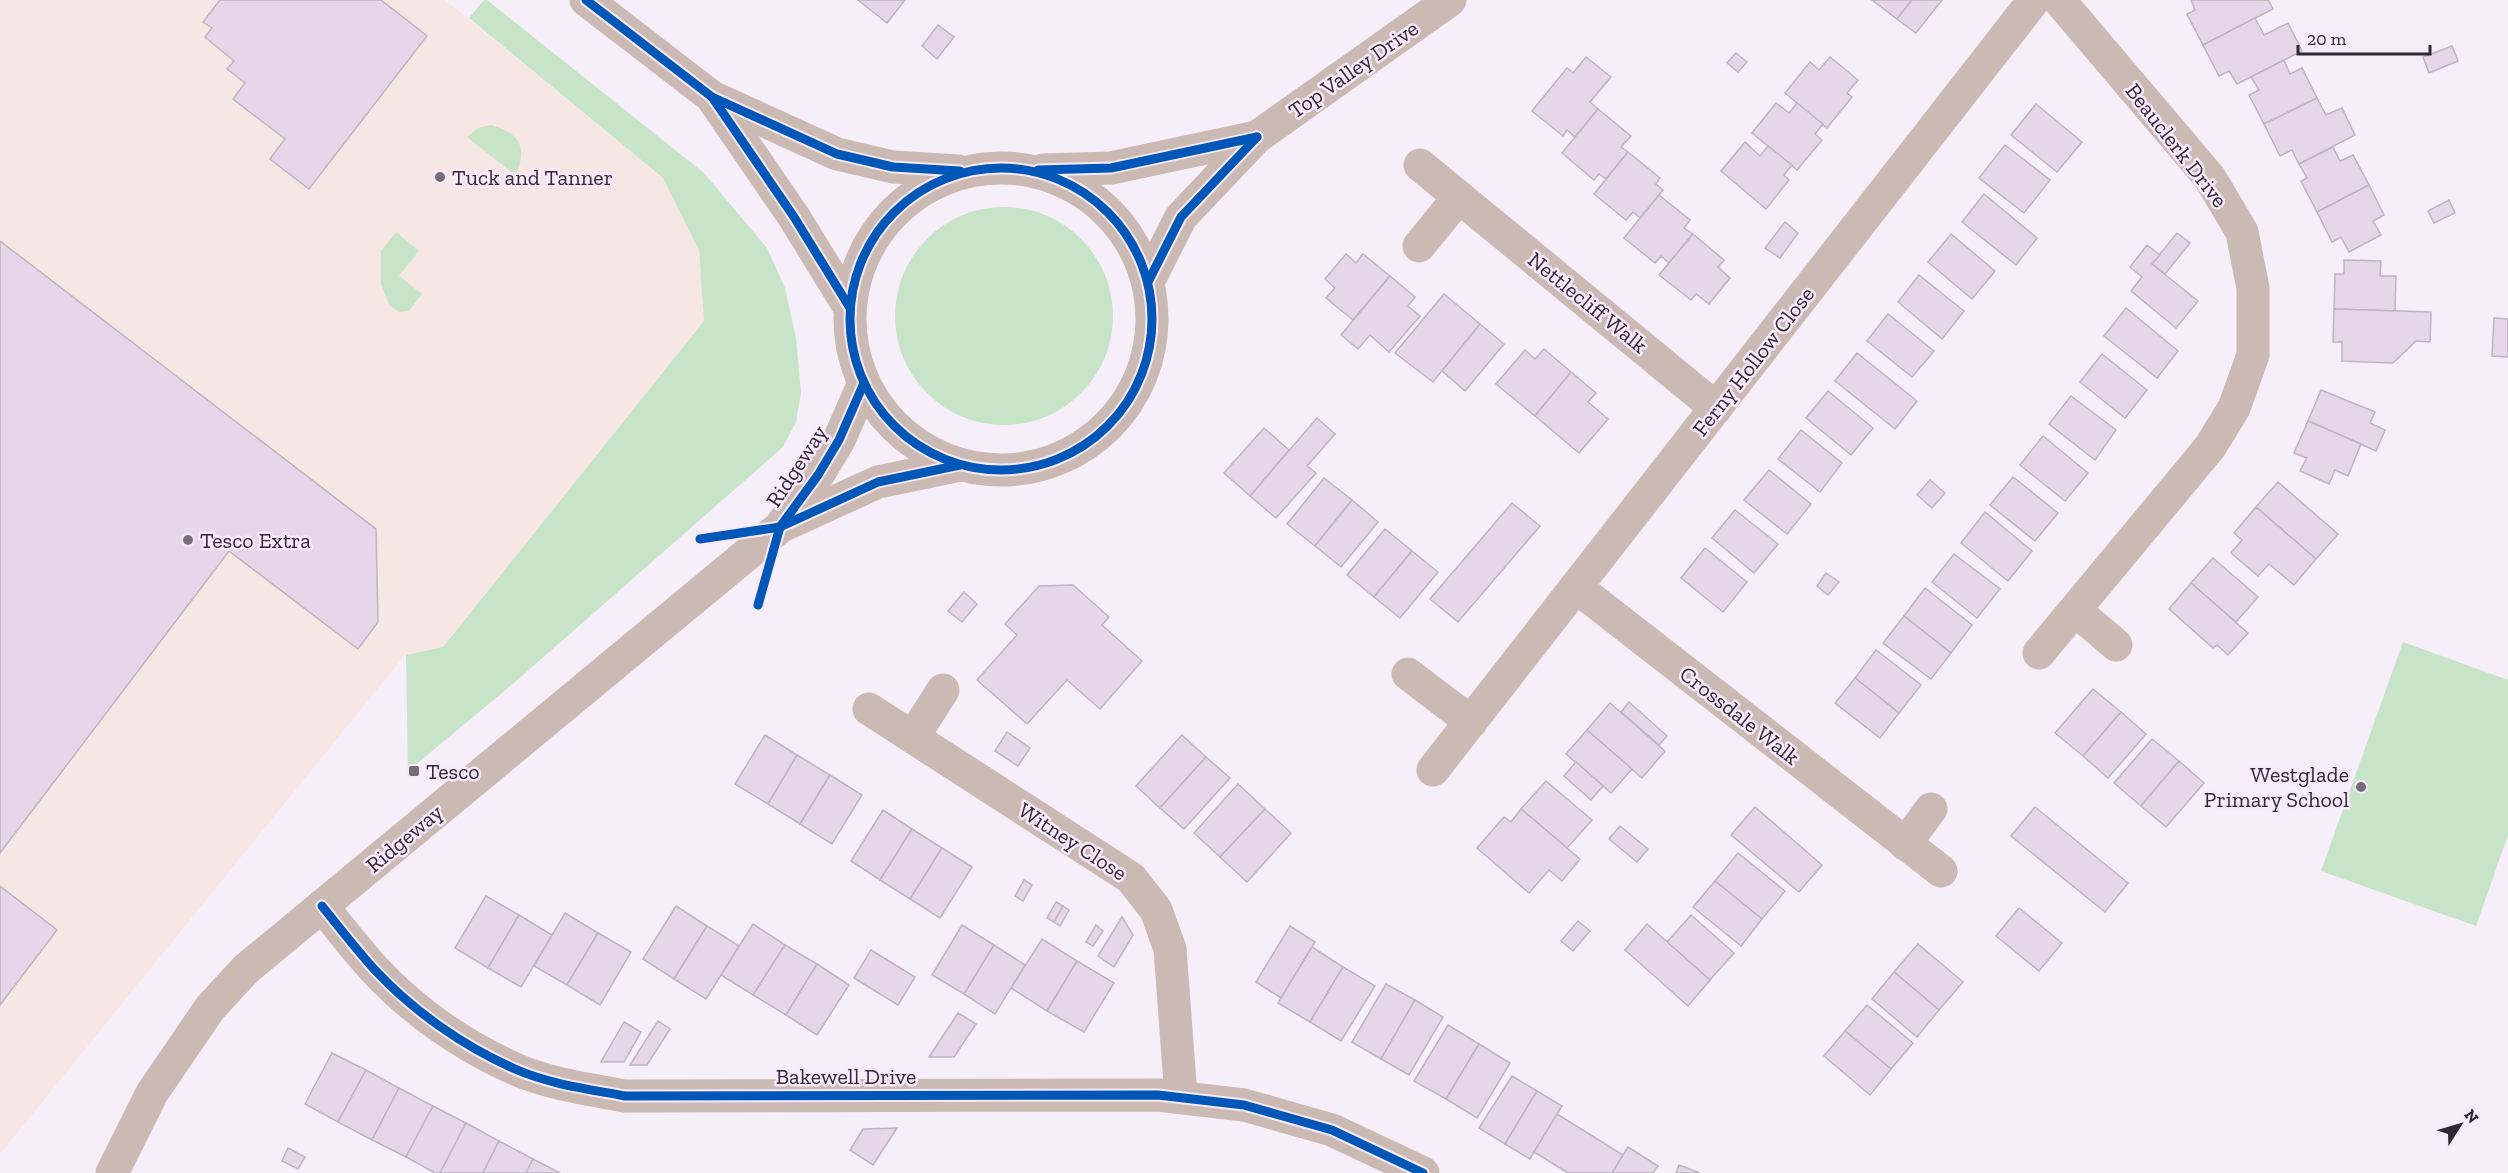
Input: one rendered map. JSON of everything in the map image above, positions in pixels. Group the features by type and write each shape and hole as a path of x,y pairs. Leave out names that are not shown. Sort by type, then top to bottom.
{"street":[{"path":"586,0 712,98 837,154 893,167 966,172 997,168 1027,170 1068,183 1103,208 1131,242 1148,282 1152,317 1149,351 1137,385 1119,415 1094,439 1063,457 1030,467 995,470 960,465 921,448 888,419 864,383 852,347 850,308 857,271 874,236 899,207 930,185 966,172"},
{"name":"Top Valley Drive","path":"1148,282 1181,217 1257,137 1450,0"},
{"name":"Ferny Hollow Close","path":"1433,770 2034,0"},
{"name":"Beauclerk Drive","path":"2039,653 2210,447 2234,408 2253,355 2253,288 2242,231 2210,178 2059,0"},
{"path":"712,98 794,217 850,308"},
{"name":"Top Valley Drive","path":"1027,170 1111,168 1153,161 1257,137"},
{"name":"Nettlecliff Walk","path":"1420,165 1716,408"},
{"path":"1419,246 1460,197"},
{"name":"Ridgeway","path":"112,1173 152,1093 210,1008 246,969 780,527 818,475 839,440 864,383"},
{"name":"Ridgeway","path":"780,527 878,482 960,465"},
{"name":"Crossdale Walk","path":"1576,587 1941,871"},
{"path":"2075,610 2116,645"},
{"path":"1408,674 1471,722"},
{"path":"913,737 943,690"},
{"name":"Witney Close","path":"869,709 1131,878 1156,910 1170,949 1181,1097"},
{"path":"1905,844 1931,809"},
{"name":"Bakewell Drive","path":"322,906 375,969 416,1008 460,1040 515,1069 560,1084 625,1096 1158,1095 1181,1097 1244,1105 1332,1130 1423,1173"}],"shaded area":[{"path":"0,0 445,0 663,178 699,250 704,321 443,647 405,655 0,1154"}],"green space":[{"path":"484,0 487,0 704,173 767,248 785,288 796,338 801,393 796,422 783,447 515,682 408,771 406,655 443,647 704,321 699,250 663,178 469,18"},
{"path":"491,125 509,132 519,143 521,157 515,175 467,137 478,128"},
{"path":"1004,207 1025,209 1046,216 1081,239 1104,274 1111,295 1113,316 1111,337 1104,358 1081,393 1046,416 1025,423 1004,425 983,423 962,416 927,393 904,358 897,337 895,316 897,295 904,274 927,239 962,216 983,209"},
{"path":"396,232 419,251 399,276 422,294 409,311 399,312 389,305 381,284 381,251"},
{"path":"2403,642 2508,680 2508,835 2476,926 2321,871"}],"building":[{"path":"220,0 381,0 427,36 309,189 270,159 285,139 233,99 245,83 227,69 234,61 205,37 212,28 203,22"},
{"path":"858,0 905,0 887,23"},
{"path":"1872,0 1912,0 1897,19"},
{"path":"1912,0 1942,0 1916,33 1897,19"},
{"path":"2191,0 2268,0 2273,9 2203,45 2187,14 2195,10"},
{"path":"2255,18 2264,35 2288,23 2302,51 2237,84 2229,71 2219,76 2203,45"},
{"path":"938,25 954,37 937,59 922,46"},
{"path":"2452,46 2458,61 2429,73 2423,57"},
{"path":"1736,53 1747,62 1738,72 1727,63"},
{"path":"1586,57 1611,77 1590,102 1598,109 1575,137 1567,130 1563,136 1532,111 1567,68 1573,73"},
{"path":"1830,57 1858,80 1847,93 1852,97 1827,128 1785,93 1810,62 1819,70"},
{"path":"2284,60 2290,74 2302,68 2317,98 2264,124 2249,95 2259,90 2251,77"},
{"path":"2317,98 2326,115 2342,108 2355,135 2299,164 2292,150 2280,156 2264,124"},
{"path":"1776,103 1789,113 1797,103 1823,124 1815,134 1822,140 1797,170 1752,133"},
{"path":"2036,104 2082,142 2057,172 2011,135"},
{"path":"1598,109 1631,136 1621,147 1628,152 1606,179 1599,174 1594,180 1562,153"},
{"path":"1745,142 1760,156 1768,146 1792,165 1784,175 1789,180 1766,209 1721,171"},
{"path":"2005,145 2050,180 2024,213 1979,178"},
{"path":"2333,147 2340,161 2353,155 2369,185 2317,212 2301,181 2307,178 2299,164"},
{"path":"1628,152 1660,178 1656,184 1663,190 1640,218 1633,212 1626,220 1594,194"},
{"path":"2369,185 2384,215 2373,221 2381,235 2349,252 2341,237 2332,242 2317,212"},
{"path":"1984,194 2037,238 2016,265 1962,222"},
{"path":"1659,195 1690,220 1684,228 1693,234 1669,263 1661,256 1655,263 1624,238"},
{"path":"2449,200 2455,213 2434,223 2428,211"},
{"path":"1785,222 1798,233 1780,258 1765,248"},
{"path":"2177,233 2190,243 2165,274 2152,264"},
{"path":"1693,234 1724,260 1718,267 1730,278 1709,304 1696,294 1691,300 1659,275"},
{"path":"1951,234 1995,271 1972,299 1928,262"},
{"name":"Tesco Extra","path":"0,241 376,529 378,622 358,649 229,551 0,853"},
{"path":"2147,245 2160,255 2152,264 2198,301 2176,328 2131,291 2142,277 2130,267"},
{"path":"1346,254 1356,263 1363,254 1390,276 1353,320 1326,298 1335,288 1325,279"},
{"path":"2344,260 2381,261 2380,276 2396,276 2395,311 2334,309 2335,274 2344,274"},
{"path":"1919,275 1964,311 1942,339 1898,302"},
{"path":"1390,276 1415,297 1408,306 1420,316 1389,352 1370,335 1358,349 1341,335"},
{"path":"1444,294 1480,324 1433,382 1395,353"},
{"path":"2126,308 2178,351 2157,378 2104,336"},
{"path":"2334,309 2431,312 2430,342 2416,341 2393,363 2342,361 2342,342 2333,342"},
{"path":"1888,314 1934,351 1912,377 1867,341"},
{"path":"2494,318 2508,319 2508,357 2492,356"},
{"path":"1480,324 1504,344 1465,391 1442,371"},
{"path":"1544,349 1571,372 1535,416 1496,384 1525,350 1535,359"},
{"path":"1857,353 1917,401 1895,429 1835,381"},
{"path":"2102,354 2147,390 2125,418 2080,382"},
{"path":"1571,372 1596,393 1588,402 1608,419 1579,453 1535,416"},
{"path":"2321,390 2375,412 2370,423 2385,430 2376,451 2308,421"},
{"path":"1828,391 1873,428 1851,455 1806,418"},
{"path":"2071,396 2116,430 2095,460 2049,424"},
{"path":"1317,418 1335,434 1307,466 1316,473 1276,518 1250,496"},
{"path":"2308,421 2361,444 2348,476 2335,470 2329,484 2300,471 2307,458 2294,453"},
{"path":"1264,428 1289,450 1250,496 1224,473"},
{"path":"1801,430 1842,463 1820,492 1778,459"},
{"path":"2043,436 2088,473 2065,501 2020,465"},
{"path":"1769,470 1811,504 1787,534 1744,500"},
{"path":"2013,477 2058,513 2035,541 1990,505"},
{"path":"1324,478 1352,500 1315,546 1287,524"},
{"path":"1930,480 1945,493 1932,508 1917,495"},
{"path":"2278,482 2338,534 2316,559 2256,507"},
{"path":"1352,500 1378,522 1341,567 1315,546"},
{"path":"1512,503 1540,526 1458,622 1430,599"},
{"path":"2256,507 2316,559 2294,585 2269,564 2258,576 2231,553 2242,540 2234,533"},
{"path":"1735,510 1778,544 1754,573 1712,538"},
{"path":"1985,512 2032,551 2008,581 1961,543"},
{"path":"1385,529 1412,551 1374,597 1347,575"},
{"path":"1705,548 1747,582 1723,612 1681,578"},
{"path":"1412,551 1438,572 1400,618 1374,597"},
{"path":"1954,554 2000,589 1977,618 1932,582"},
{"path":"2213,558 2258,597 2236,622 2191,583"},
{"path":"1826,573 1839,582 1828,595 1817,586"},
{"path":"2191,583 2248,633 2228,655 2217,645 2213,648 2169,609"},
{"path":"1073,585 1109,617 1102,625 1142,661 1100,709 1067,680 1027,724 977,680 1017,635 1005,624 1039,586"},
{"path":"1925,588 1972,625 1951,653 1904,616"},
{"path":"964,592 977,604 962,622 948,611"},
{"path":"1904,616 1951,653 1931,679 1883,643"},
{"path":"1876,650 1921,685 1899,713 1855,678"},
{"path":"1855,678 1899,713 1880,738 1835,703"},
{"path":"2093,689 2121,712 2083,756 2055,733"},
{"path":"1629,702 1667,736 1659,745 1621,712"},
{"path":"1610,703 1665,751 1642,778 1587,730"},
{"path":"2121,712 2146,734 2108,778 2083,756"},
{"path":"1587,730 1632,769 1611,793 1566,754"},
{"path":"1007,732 1030,748 1018,766 995,751"},
{"path":"765,735 797,755 768,804 735,784"},
{"path":"1182,735 1206,757 1160,808 1136,786"},
{"path":"2152,739 2179,761 2141,806 2114,783"},
{"path":"797,755 830,775 800,824 768,804"},
{"path":"1206,757 1230,778 1184,829 1160,808"},
{"path":"2179,761 2204,783 2166,827 2141,806"},
{"path":"1576,762 1603,786 1591,800 1564,776"},
{"path":"830,775 862,795 832,844 800,824"},
{"path":"1546,781 1592,820 1567,848 1521,809"},
{"path":"1238,784 1265,809 1220,857 1194,833"},
{"path":"1755,807 1822,865 1799,892 1731,835"},
{"path":"2035,807 2128,883 2105,912 2011,836"},
{"path":"1265,809 1291,833 1247,882 1220,857"},
{"path":"1521,809 1580,859 1562,881 1549,870 1529,893 1477,848 1504,817 1511,822"},
{"path":"883,810 912,829 880,880 851,861"},
{"path":"1620,826 1648,849 1637,862 1609,839"},
{"path":"912,829 942,848 910,899 880,880"},
{"path":"942,848 972,867 940,918 910,899"},
{"path":"1738,853 1785,891 1762,919 1715,881"},
{"path":"1024,880 1032,885 1023,901 1015,896"},
{"path":"1715,881 1762,919 1741,946 1693,907"},
{"path":"0,886 57,930 0,1005"},
{"path":"486,896 519,915 488,968 455,948"},
{"path":"1056,902 1063,906 1054,922 1047,918"},
{"path":"676,906 707,926 674,979 643,959"},
{"path":"1063,906 1069,910 1060,926 1054,922"},
{"path":"2019,908 2062,943 2039,971 1996,936"},
{"path":"565,913 598,933 567,985 534,966"},
{"path":"519,915 552,935 521,987 488,968"},
{"path":"1691,915 1734,953 1710,980 1667,942"},
{"path":"1122,917 1133,935 1114,967 1098,956"},
{"path":"1578,921 1590,931 1573,951 1561,941"},
{"path":"753,924 785,945 753,995 721,975"},
{"path":"1647,924 1710,980 1688,1006 1625,950"},
{"path":"962,925 994,945 964,994 932,975"},
{"path":"1096,925 1103,931 1093,946 1086,942"},
{"path":"707,926 739,946 706,999 674,979"},
{"path":"1290,926 1315,942 1281,998 1256,982"},
{"path":"598,933 631,952 600,1005 567,985"},
{"path":"1042,939 1077,961 1047,1011 1011,988"},
{"path":"1918,944 1963,982 1939,1010 1894,972"},
{"path":"785,945 817,964 786,1015 753,995"},
{"path":"994,945 1025,965 995,1014 964,994"},
{"path":"1312,947 1343,967 1310,1022 1278,1003"},
{"path":"871,950 915,977 898,1005 854,978"},
{"path":"1077,961 1114,983 1084,1032 1047,1011"},
{"path":"817,964 849,985 817,1035 786,1015"},
{"path":"1343,967 1375,986 1341,1041 1310,1022"},
{"path":"1894,972 1939,1010 1917,1037 1872,999"},
{"path":"1386,984 1415,1000 1381,1059 1352,1042"},
{"path":"1415,1000 1443,1017 1409,1075 1381,1059"},
{"path":"1867,1005 1913,1043 1891,1069 1845,1031"},
{"path":"958,1013 976,1024 954,1057 929,1057"},
{"path":"658,1021 670,1029 647,1065 630,1065"},
{"path":"624,1022 641,1032 624,1062 601,1062"},
{"path":"1448,1025 1479,1044 1446,1099 1414,1081"},
{"path":"1845,1031 1891,1069 1870,1095 1824,1056"},
{"path":"1479,1044 1510,1063 1477,1118 1446,1099"},
{"path":"332,1053 366,1070 338,1122 305,1104"},
{"path":"366,1070 399,1088 372,1140 338,1122"},
{"path":"1512,1076 1537,1091 1505,1144 1479,1128"},
{"path":"399,1088 433,1106 406,1157 372,1140"},
{"path":"1537,1091 1562,1106 1530,1159 1505,1144"},
{"path":"433,1106 466,1123 440,1173 435,1173 406,1157"},
{"path":"1557,1114 1623,1155 1612,1173 1568,1173 1534,1152"},
{"path":"466,1123 499,1141 483,1173 440,1173"},
{"path":"897,1128 873,1165 850,1150 863,1129"},
{"path":"499,1141 533,1159 526,1173 483,1173"},
{"path":"1628,1147 1658,1166 1653,1173 1612,1173"},
{"path":"288,1148 305,1157 298,1169 282,1161"},
{"path":"533,1159 560,1173 526,1173"},
{"path":"1679,1165 1700,1173 1676,1173"}],"cycle path":[{"path":"586,0 712,97 837,154 893,167 960,171"},
{"path":"712,97 794,217 850,308"},
{"path":"1038,170 1111,168 1257,137"},
{"path":"1148,282 1181,217 1257,137"},
{"path":"1001,168 1030,171 1059,180 1085,194 1107,213 1126,235 1140,261 1149,290 1152,319 1149,348 1140,377 1126,403 1107,425 1085,444 1059,458 1030,467 1001,470 972,467 943,458 917,444 895,425 876,403 862,377 853,348 850,319 853,290 862,261 876,235 895,213 917,194 943,180 972,171 1001,168"},
{"path":"758,605 780,527 818,475 839,440 864,383"},
{"path":"700,539 780,527 878,482 960,465"},
{"path":"322,906 374,969 422,1013 458,1038 496,1060 528,1074 555,1082 625,1096 1158,1095 1244,1105 1332,1130 1423,1173"}],"place":[{"name":"Tuck and Tanner","path":"440,177"},
{"name":"Tesco Extra","path":"188,540"},
{"name":"Tesco","path":"414,771"},
{"name":"Westglade Primary School","path":"2361,787"}]}
